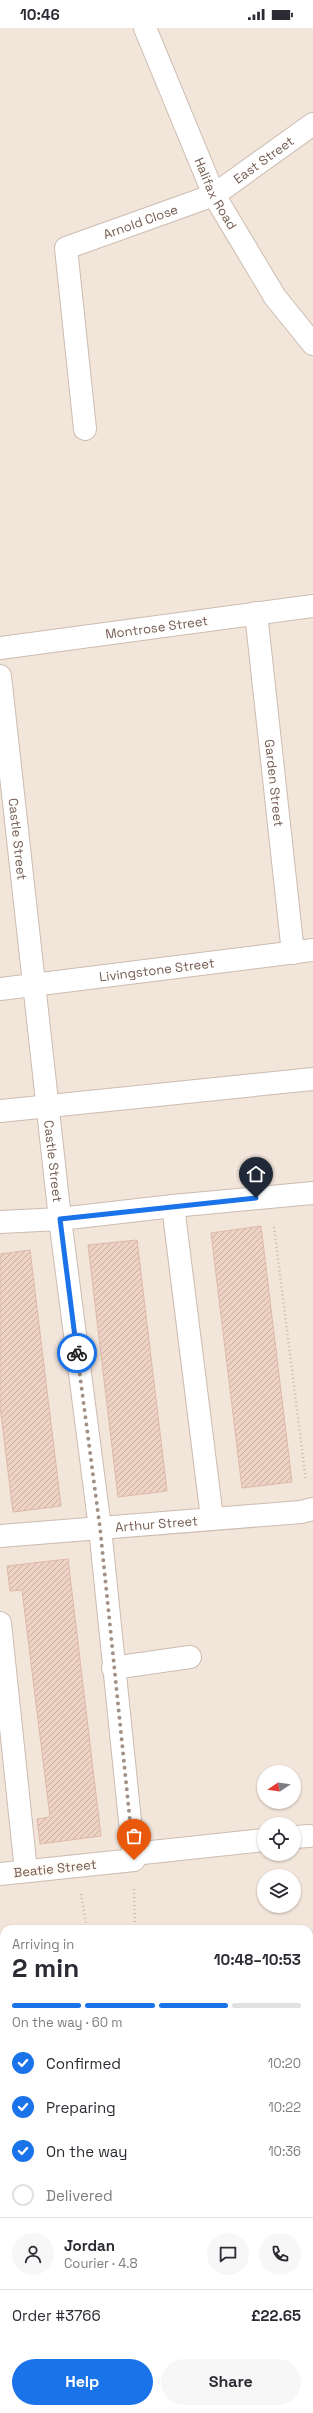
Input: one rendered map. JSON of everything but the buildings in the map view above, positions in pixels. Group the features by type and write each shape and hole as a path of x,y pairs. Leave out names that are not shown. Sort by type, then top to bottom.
{"street":[{"name":"Halifax Road","path":"145,28 214,195 275,297 313,344"},
{"name":"East Street","path":"214,195 310,132"},
{"name":"Arnold Close","path":"85,429 66,248 214,195"},
{"name":"Montrose Street","path":"0,648 313,606"},
{"name":"Garden Street","path":"256,613 303,952"},
{"name":"Castle Street","path":"0,676 60,1219 100,1528 133,1857"},
{"name":"Livingstone Street","path":"0,989 303,952"},
{"path":"0,1111 313,1079"},
{"path":"0,1222 60,1219 173,1206 313,1194"},
{"path":"173,1206 212,1518"},
{"name":"Arthur Street","path":"0,1536 312,1509"},
{"path":"0,1623 26,1871"},
{"path":"114,1668 190,1657"},
{"name":"Beatie Street","path":"0,1874 77,1866 257,1841"}],"path":[{"path":"270,1197 312,1509"},
{"path":"133,1857 135,1925"},
{"path":"77,1866 85,1925"}],"shaded area":[{"path":"0,28 313,28 313,1925 0,1925"}],"way so far":[{"path":"77,1353 100,1528 134,1860"}],"route":[{"path":"77,1353 60,1219 256,1198"}]}
